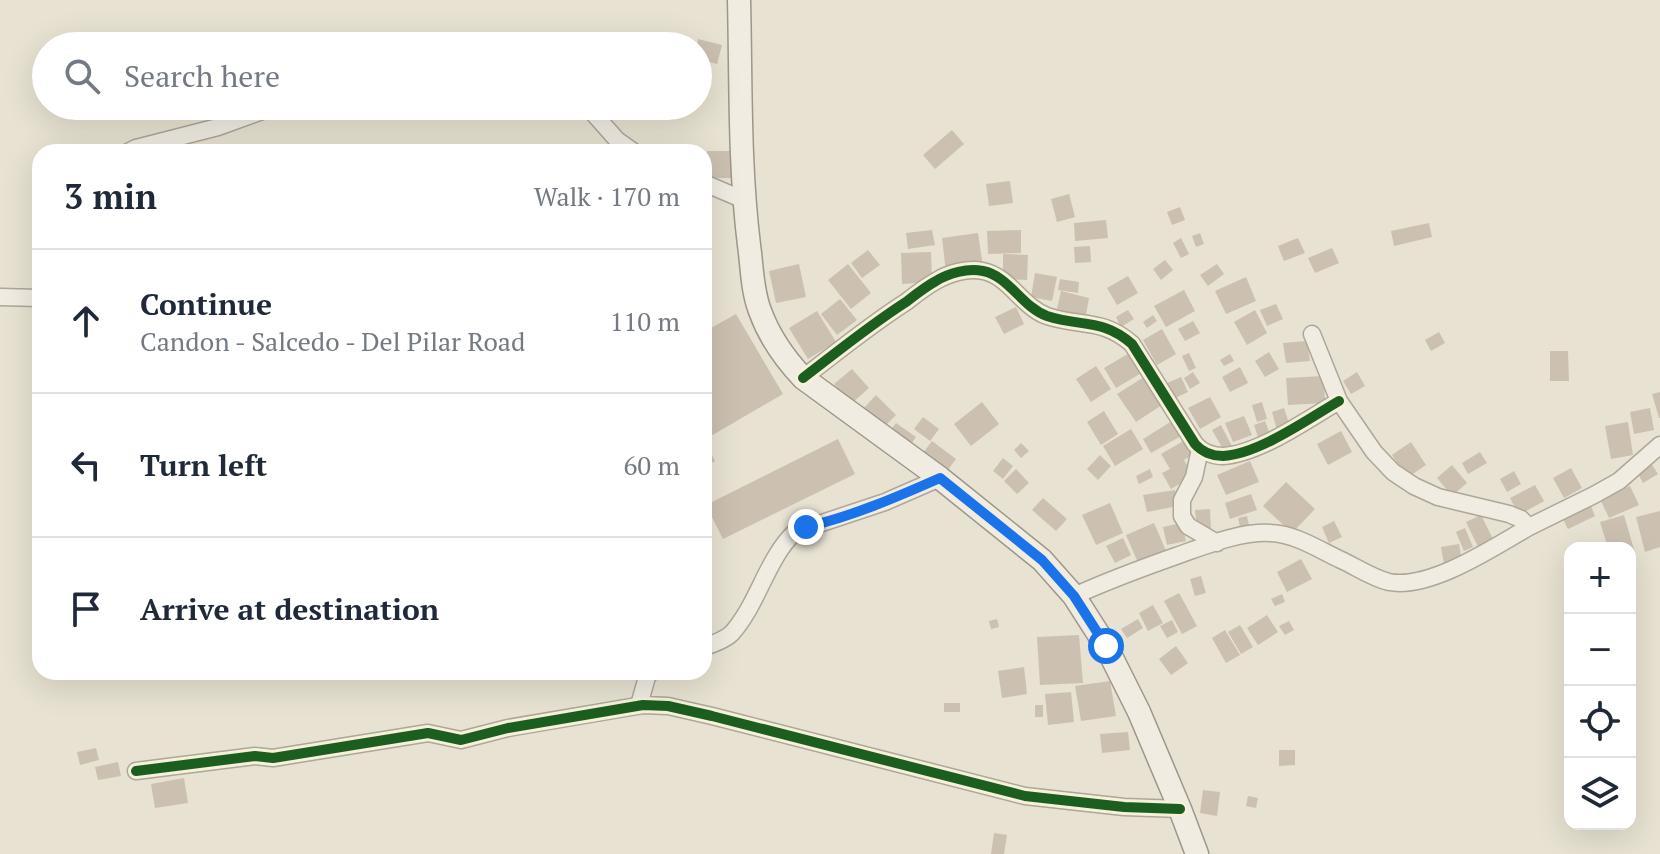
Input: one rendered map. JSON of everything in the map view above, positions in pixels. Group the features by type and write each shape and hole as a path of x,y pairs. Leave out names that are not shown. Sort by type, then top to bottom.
{"main road":[{"path":"739,0 744,200 759,310 772,336 791,366 803,378 940,478 1042,560 1074,596 1106,646 1139,712 1197,854"}],"street":[{"path":"152,144 237,120"},
{"path":"599,120 623,144"},
{"path":"712,186 744,200"},
{"path":"803,378 882,317 936,281 965,270 994,275 1026,303 1048,316 1093,324 1122,335 1132,344 1200,449 1220,456 1239,453 1276,438 1339,401"},
{"path":"0,297 32,298"},
{"path":"1312,334 1339,401 1374,452 1393,472 1438,497 1509,514 1529,527"},
{"path":"1074,596 1126,574 1246,534 1290,536 1387,581 1407,584 1429,579 1619,481 1660,445"},
{"path":"1200,449 1194,477 1182,500 1182,516 1188,526 1217,543"},
{"path":"712,643 731,633 785,541 795,532 885,502 940,478"},
{"path":"639,705 646,680"},
{"path":"136,771 248,756 273,758 428,733 461,740 508,728 639,705 668,706 1025,796 1124,807 1180,809"}],"building":[{"path":"712,42 722,45 717,64 712,63"},
{"path":"952,130 964,144 935,169 923,155"},
{"path":"712,151 731,151 731,178 712,178"},
{"path":"1010,181 1013,203 989,206 986,184"},
{"path":"1069,194 1075,217 1057,222 1051,199"},
{"path":"1180,207 1185,220 1172,225 1167,212"},
{"path":"1106,220 1108,238 1075,241 1074,223"},
{"path":"1429,223 1432,237 1394,246 1391,231"},
{"path":"932,230 935,245 908,249 906,233"},
{"path":"1021,230 1021,253 988,254 987,231"},
{"path":"978,233 983,267 946,272 942,238"},
{"path":"1200,233 1204,244 1196,247 1192,236"},
{"path":"1181,238 1189,254 1181,258 1173,243"},
{"path":"1298,238 1305,253 1284,261 1278,246"},
{"path":"1090,246 1091,262 1075,263 1074,247"},
{"path":"1332,248 1339,263 1315,273 1308,258"},
{"path":"868,250 880,265 862,278 851,263"},
{"path":"931,252 932,282 902,284 901,253"},
{"path":"1003,254 1028,255 1027,280 1003,279"},
{"path":"1165,260 1173,270 1161,280 1153,269"},
{"path":"799,264 806,297 776,303 769,271"},
{"path":"848,264 871,293 851,309 828,280"},
{"path":"1217,264 1224,274 1208,286 1200,275"},
{"path":"1035,273 1057,277 1052,301 1031,297"},
{"path":"1128,276 1138,293 1117,305 1107,288"},
{"path":"1246,277 1256,301 1226,314 1215,291"},
{"path":"1060,279 1079,282 1078,293 1058,290"},
{"path":"1184,290 1195,311 1166,327 1154,306"},
{"path":"1061,291 1089,298 1086,315 1057,309"},
{"path":"840,299 857,320 837,335 821,314"},
{"path":"1276,304 1283,319 1267,326 1260,310"},
{"path":"1016,307 1024,324 1004,334 995,317"},
{"path":"1128,310 1134,319 1121,327 1116,317"},
{"path":"1255,310 1267,333 1247,345 1234,322"},
{"path":"817,311 836,342 808,359 789,328"},
{"path":"736,314 783,394 712,435 712,328"},
{"path":"1153,315 1157,321 1147,328 1143,322"},
{"path":"1193,321 1200,333 1185,341 1178,329"},
{"path":"1162,329 1176,354 1157,365 1143,340"},
{"path":"1439,332 1445,343 1431,351 1425,340"},
{"path":"1307,341 1310,361 1286,363 1283,343"},
{"path":"1550,351 1568,351 1569,381 1550,381"},
{"path":"1131,352 1143,372 1116,388 1104,368"},
{"path":"1269,352 1279,369 1265,377 1255,361"},
{"path":"1189,353 1196,368 1189,371 1182,356"},
{"path":"1230,354 1234,361 1224,366 1220,360"},
{"path":"1096,366 1111,389 1091,402 1076,379"},
{"path":"1240,367 1248,383 1230,392 1222,377"},
{"path":"852,369 869,388 851,404 834,384"},
{"path":"1193,372 1200,383 1190,389 1184,378"},
{"path":"1357,372 1365,386 1351,394 1343,381"},
{"path":"1324,376 1325,403 1288,405 1286,378"},
{"path":"1144,377 1162,405 1136,422 1117,394"},
{"path":"1181,377 1188,392 1175,398 1167,383"},
{"path":"1660,392 1660,418 1659,418 1652,394"},
{"path":"876,395 896,415 882,429 863,409"},
{"path":"1210,397 1221,417 1200,429 1188,408"},
{"path":"982,402 999,424 971,446 954,424"},
{"path":"1262,402 1267,419 1257,422 1252,405"},
{"path":"1284,408 1290,426 1277,430 1272,412"},
{"path":"1650,408 1654,430 1634,434 1630,412"},
{"path":"1104,411 1118,434 1101,445 1087,422"},
{"path":"1244,416 1252,435 1233,442 1225,423"},
{"path":"923,417 939,429 930,441 914,429"},
{"path":"1172,421 1181,436 1151,453 1143,439"},
{"path":"1265,421 1272,439 1260,443 1254,425"},
{"path":"1628,422 1633,455 1611,459 1605,426"},
{"path":"896,423 916,437 906,451 886,436"},
{"path":"1221,425 1234,450 1226,454 1212,430"},
{"path":"1131,429 1143,449 1115,466 1103,446"},
{"path":"1341,431 1352,452 1328,465 1317,444"},
{"path":"838,439 855,474 723,539 712,517 712,502"},
{"path":"1185,440 1194,454 1184,460 1193,476 1171,489 1162,473 1170,469 1161,454"},
{"path":"932,441 956,459 944,475 920,457"},
{"path":"1411,442 1426,465 1407,478 1392,455"},
{"path":"1021,443 1029,451 1021,458 1014,450"},
{"path":"1480,452 1487,463 1468,474 1462,463"},
{"path":"1100,455 1111,466 1098,480 1087,469"},
{"path":"1003,458 1013,466 1003,479 993,471"},
{"path":"1250,461 1259,482 1226,495 1217,475"},
{"path":"1651,463 1658,474 1643,483 1637,472"},
{"path":"1452,465 1467,483 1452,496 1437,478"},
{"path":"1571,468 1582,488 1564,498 1553,478"},
{"path":"1016,469 1029,483 1017,494 1004,481"},
{"path":"1150,469 1153,477 1139,484 1136,476"},
{"path":"1514,471 1521,484 1507,492 1500,479"},
{"path":"1286,482 1315,509 1292,533 1263,506"},
{"path":"1535,485 1544,501 1519,515 1510,498"},
{"path":"1630,486 1639,505 1609,518 1600,499"},
{"path":"1175,490 1178,506 1147,512 1143,495"},
{"path":"1251,494 1257,510 1230,519 1225,503"},
{"path":"1043,498 1067,519 1056,531 1032,510"},
{"path":"1110,503 1123,533 1096,545 1082,515"},
{"path":"1591,506 1595,516 1568,529 1563,519"},
{"path":"1210,509 1211,530 1197,531 1195,510"},
{"path":"1660,511 1660,547 1645,552 1636,517"},
{"path":"1481,515 1495,543 1480,551 1466,522"},
{"path":"1624,515 1632,542 1606,542 1600,522"},
{"path":"1247,516 1250,530 1241,532 1238,518"},
{"path":"1334,521 1342,537 1329,543 1322,527"},
{"path":"1154,523 1167,553 1139,565 1126,535"},
{"path":"1182,523 1186,541 1167,545 1163,527"},
{"path":"1465,528 1473,547 1464,551 1456,532"},
{"path":"1123,538 1131,555 1115,563 1106,546"},
{"path":"1459,544 1462,561 1444,564 1441,547"},
{"path":"1301,559 1312,579 1287,592 1277,572"},
{"path":"1201,576 1206,593 1195,596 1190,579"},
{"path":"1179,593 1197,626 1182,634 1164,601"},
{"path":"1282,594 1285,602 1275,606 1271,599"},
{"path":"1153,605 1163,623 1148,631 1139,613"},
{"path":"1267,615 1278,632 1258,645 1247,628"},
{"path":"997,619 999,627 991,629 989,621"},
{"path":"1138,619 1143,628 1127,638 1121,629"},
{"path":"1172,620 1178,632 1167,638 1160,626"},
{"path":"1289,621 1294,630 1285,635 1279,626"},
{"path":"1240,625 1253,647 1241,654 1228,632"},
{"path":"1225,630 1240,655 1226,663 1212,638"},
{"path":"1079,635 1083,683 1040,685 1037,637"},
{"path":"1176,646 1188,663 1171,675 1159,659"},
{"path":"1024,667 1027,694 1002,698 998,671"},
{"path":"1110,681 1116,716 1081,721 1075,686"},
{"path":"1071,692 1074,722 1048,725 1045,694"},
{"path":"944,703 960,703 960,712 944,712"},
{"path":"1035,705 1043,705 1043,717 1035,717"},
{"path":"1128,732 1130,750 1102,753 1100,734"},
{"path":"96,748 99,760 80,765 77,752"},
{"path":"1279,750 1295,750 1295,765 1279,766"},
{"path":"118,762 121,776 98,780 95,767"},
{"path":"184,778 188,803 155,808 151,784"},
{"path":"1203,790 1220,792 1217,816 1200,813"},
{"path":"1248,796 1258,798 1256,808 1246,806"},
{"path":"994,833 1007,835 1004,854 991,854"}],"cycle path":[{"path":"803,378 932,283 952,274 977,270 1000,279 1038,312 1111,330 1132,344 1195,444 1208,453 1223,456 1252,449 1339,401"},
{"path":"136,771 255,756 273,758 428,733 461,740 508,728 643,705 668,706 712,716 1025,796 1124,807 1180,809"}],"route":[{"path":"806,527 885,502 940,478 1042,560 1074,596 1106,646"}]}
